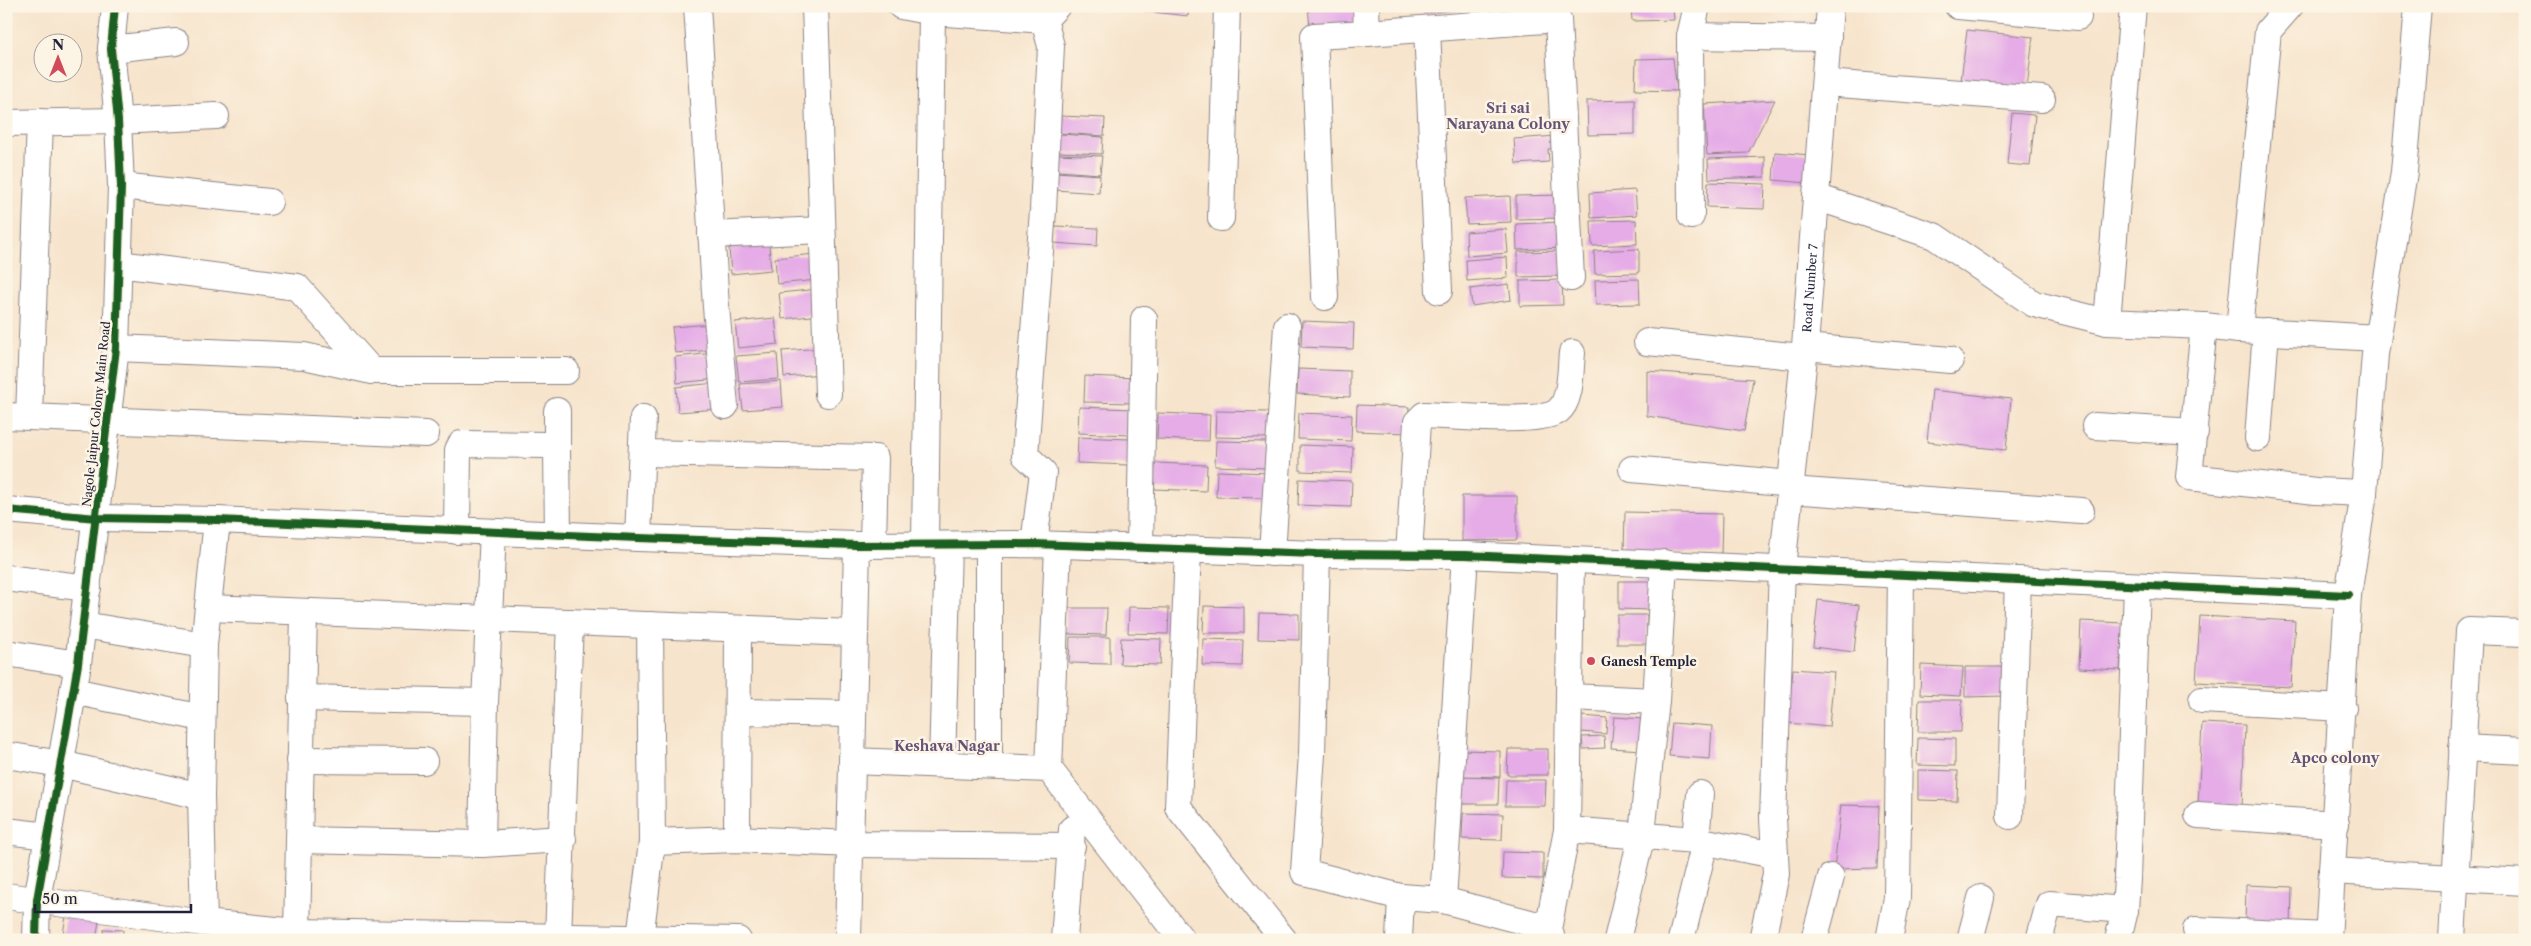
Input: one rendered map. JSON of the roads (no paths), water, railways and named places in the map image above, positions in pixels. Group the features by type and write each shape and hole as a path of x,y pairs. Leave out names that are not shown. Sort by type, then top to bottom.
{"street":[{"name":"Nagole Jaipur Colony Main Road","path":"36,940 37,900 78,664 116,348 121,186 118,121 111,49 115,6"},
{"path":"697,6 711,235 725,406"},
{"path":"815,6 828,394"},
{"path":"901,6 932,12 1050,13 1051,46 1043,210 1025,455 1043,472 1046,545 1049,769 1182,940"},
{"path":"1221,218 1227,6"},
{"path":"1366,6 1367,33"},
{"path":"1690,216 1690,36 1697,6"},
{"name":"Road Number 7","path":"1762,940 1776,874 1773,818 1782,569 1805,352 1826,83 1830,6"},
{"path":"1958,6 2078,16"},
{"path":"2107,322 2133,6"},
{"path":"2239,330 2268,31 2290,6"},
{"path":"2196,930 2328,938 2343,708 2348,594 2364,493 2377,338 2404,172 2418,6"},
{"path":"932,12 937,545 942,764"},
{"path":"1325,297 1314,36 1427,29 1472,15 1558,19 1570,278"},
{"path":"1427,29 1439,291"},
{"path":"1690,36 1828,38"},
{"path":"111,49 176,42"},
{"path":"1826,83 2042,99"},
{"path":"6,123 118,121 216,116"},
{"path":"40,122 18,416 426,434"},
{"path":"121,186 269,202"},
{"path":"1816,197 1934,236 2034,304 2107,322 2204,326 2266,332 2377,338"},
{"path":"711,235 822,230"},
{"path":"119,264 297,287 372,371"},
{"path":"1140,548 1144,319"},
{"path":"1272,553 1287,326"},
{"path":"2204,326 2195,432 2189,477 2316,491 2364,493"},
{"path":"2258,438 2266,332"},
{"path":"1647,342 1950,360"},
{"path":"116,348 304,356 372,371 566,371"},
{"path":"1409,555 1417,422 1424,415 1539,418 1558,412 1567,399 1572,353"},
{"path":"557,411 558,535"},
{"path":"638,538 643,418"},
{"path":"2095,426 2195,432"},
{"path":"457,530 458,450 461,444 549,445 557,449"},
{"path":"643,453 875,458 853,633 848,940"},
{"path":"1632,469 1791,487 2081,512"},
{"path":"6,510 97,518 217,520 638,538 865,544 1046,545 1317,554 1464,555 2348,594"},
{"path":"204,923 201,796 204,645 217,520"},
{"path":"482,844 488,618 494,532"},
{"path":"989,544 989,765"},
{"path":"1188,550 1178,807 1284,940"},
{"path":"1317,554 1312,754 1304,872 1401,897 1443,900 1549,936 1567,830 1571,560"},
{"path":"1443,900 1464,555"},
{"path":"1617,940 1642,834 1656,701 1664,563"},
{"path":"1889,940 1897,898 1901,574"},
{"path":"6,578 88,588"},
{"path":"2010,816 2018,580"},
{"path":"2118,940 2125,910 2136,586"},
{"path":"208,608 853,633"},
{"path":"297,932 304,612"},
{"path":"558,937 570,622"},
{"path":"83,625 204,645"},
{"path":"640,938 652,842 650,625"},
{"path":"737,839 738,629"},
{"path":"2452,940 2469,631 2525,633"},
{"path":"6,653 78,664"},
{"path":"73,691 202,718"},
{"path":"1570,697 1656,701"},
{"path":"301,698 485,702"},
{"path":"2202,700 2343,708"},
{"path":"738,712 852,714"},
{"path":"2462,748 2525,751"},
{"path":"6,755 61,764 201,796"},
{"path":"300,760 424,761"},
{"path":"852,761 989,765 1049,769"},
{"path":"1682,940 1701,841 1700,794"},
{"path":"1064,940 1072,846 1073,801"},
{"path":"2198,815 2336,824"},
{"path":"1567,830 1642,834 1701,841 1775,855"},
{"path":"6,831 48,836"},
{"path":"299,840 482,844 563,838"},
{"path":"652,842 737,839 851,844 1072,846"},
{"path":"2332,871 2525,882"},
{"path":"1814,940 1832,877"},
{"path":"6,896 204,923 232,933 297,932 511,938 738,940"},
{"path":"1399,940 1401,897"},
{"path":"1970,940 1981,898"},
{"path":"2039,940 2049,904 2125,910"}],"place":[{"name":"Ganesh Temple","path":"1591,661"}],"district":[{"name":"Sri sai Narayana Colony","path":"1508,116"},
{"name":"Keshava Nagar","path":"947,746"},
{"name":"Apco colony","path":"2335,758"}]}
